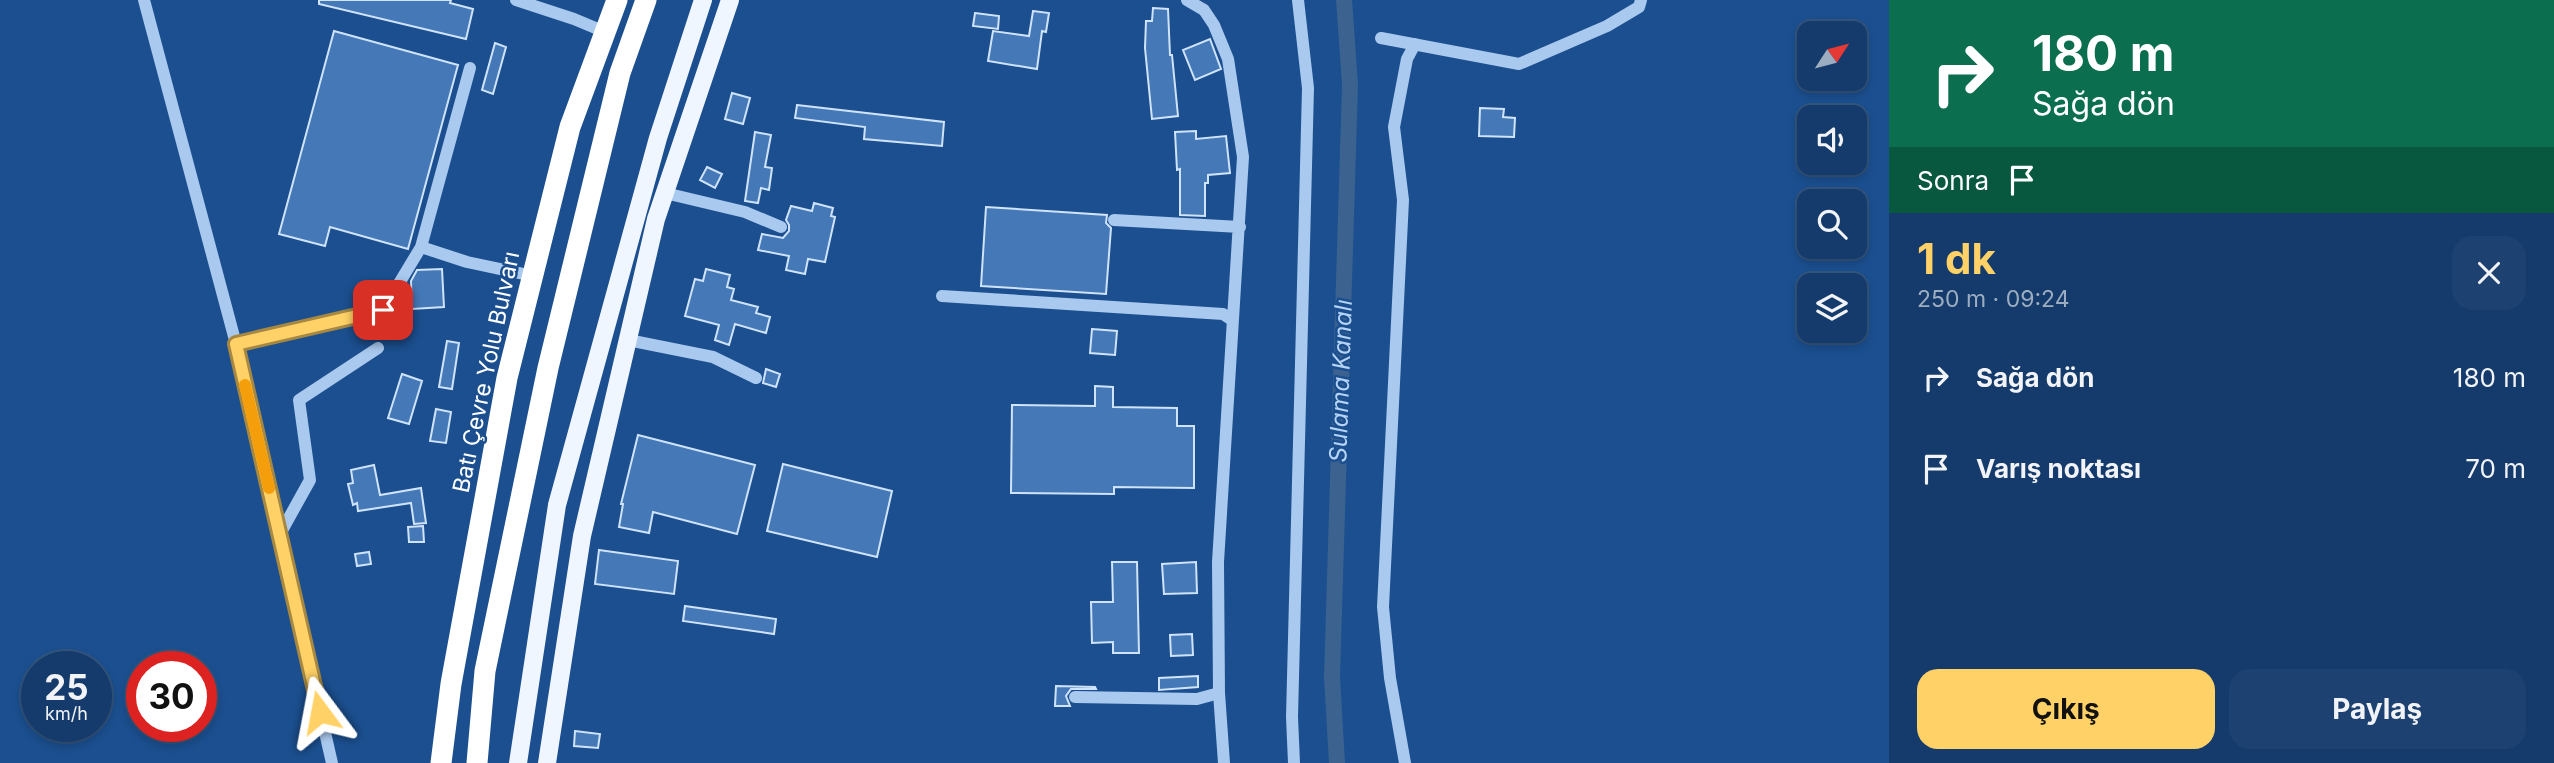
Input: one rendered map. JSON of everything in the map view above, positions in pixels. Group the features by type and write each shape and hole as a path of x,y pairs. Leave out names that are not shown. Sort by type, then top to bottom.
{"highway":[{"name":"Batı Çevre Yolu Bulvarı","path":"441,763 451,684 507,378 570,127 617,0"},
{"path":"477,763 485,671 548,368 620,73 646,0"}],"main road":[{"path":"518,763 557,505 658,138 703,0"},
{"path":"547,763 582,536 656,219 730,0"}],"street":[{"path":"144,0 236,344 332,763"},
{"path":"516,0 575,19 606,33"},
{"path":"1192,2 1214,0"},
{"path":"1294,763 1292,717 1308,88 1298,0"},
{"path":"1381,38 1519,64 1607,26 1639,7 1641,0"},
{"path":"1192,2 1204,10 1228,59 1242,157 1240,227 1218,562 1219,693 1224,763"},
{"path":"1405,763 1390,678 1383,607 1403,200 1394,127 1407,59 1415,44"},
{"path":"236,344 383,310 421,247 470,68"},
{"path":"665,193 745,212 781,227"},
{"path":"1114,220 1240,227"},
{"path":"421,247 467,262 533,276"},
{"path":"942,296 1223,314 1232,320"},
{"path":"628,340 713,357 756,379"},
{"path":"279,534 310,480 299,400 379,348"},
{"path":"1075,697 1198,699 1219,693"}],"building":[{"path":"319,0 451,0 450,3 473,9 466,39 319,4"},
{"path":"1153,8 1168,9 1170,55 1178,116 1152,119 1145,48 1146,21 1152,21"},
{"path":"1033,11 1049,13 1046,32 1042,31 1037,69 988,61 993,31 1029,36"},
{"path":"975,13 999,16 998,29 973,26"},
{"path":"334,31 458,65 408,249 330,227 325,246 279,234"},
{"path":"1210,39 1221,69 1195,80 1183,50"},
{"path":"495,43 506,47 493,94 482,90"},
{"path":"732,93 750,98 743,124 725,119"},
{"path":"797,105 944,122 942,146 864,139 865,127 795,118"},
{"path":"1480,108 1504,109 1503,117 1515,118 1514,137 1479,136"},
{"path":"1196,131 1196,139 1226,136 1230,173 1208,175 1208,183 1205,183 1205,216 1180,215 1180,169 1177,170 1175,132"},
{"path":"755,132 771,135 765,167 772,168 769,190 761,188 758,203 745,201"},
{"path":"707,167 722,174 715,188 700,180"},
{"path":"814,203 833,208 831,216 835,217 825,262 808,259 805,274 786,270 789,256 758,250 762,234 783,238 789,231 786,220 791,206 812,211"},
{"path":"986,207 1107,215 1106,223 1111,228 1106,294 981,286"},
{"path":"442,269 444,307 412,309 411,281 417,270"},
{"path":"706,269 730,275 727,287 734,289 731,300 758,307 756,313 770,317 766,333 735,324 729,345 715,340 719,325 685,316 695,279 703,281"},
{"path":"1092,329 1117,331 1115,355 1090,353"},
{"path":"447,341 459,343 452,389 439,387"},
{"path":"766,369 780,374 776,387 763,383"},
{"path":"402,374 422,381 409,424 388,418"},
{"path":"1095,386 1113,387 1113,407 1177,408 1177,426 1194,426 1194,488 1114,487 1114,494 1011,493 1012,405 1095,406"},
{"path":"436,409 451,412 446,443 430,441"},
{"path":"638,435 755,465 737,534 653,512 649,533 619,527 621,504"},
{"path":"783,464 892,491 877,557 767,531"},
{"path":"374,465 380,495 421,488 426,523 414,524 411,503 358,511 357,503 353,505 348,484 353,483 351,470"},
{"path":"423,526 424,542 409,542 408,527"},
{"path":"599,550 678,561 674,594 595,584"},
{"path":"369,552 371,564 357,566 355,554"},
{"path":"1112,562 1137,562 1139,653 1113,653 1113,642 1092,643 1091,602 1113,602"},
{"path":"1196,562 1197,593 1164,594 1162,564"},
{"path":"685,606 776,619 774,634 683,621"},
{"path":"1192,634 1193,655 1171,656 1170,635"},
{"path":"1198,676 1198,687 1159,690 1159,678"},
{"path":"1056,686 1096,689 1071,689 1066,696 1070,706 1055,706"},
{"path":"575,731 600,734 598,748 574,746"}],"waterway":[{"name":"Sulama Kanalı","path":"1337,763 1332,677 1350,84 1344,0"}],"slow traffic":[{"path":"245,385 269,488"}],"route":[{"path":"320,712 236,344 383,310"}]}
